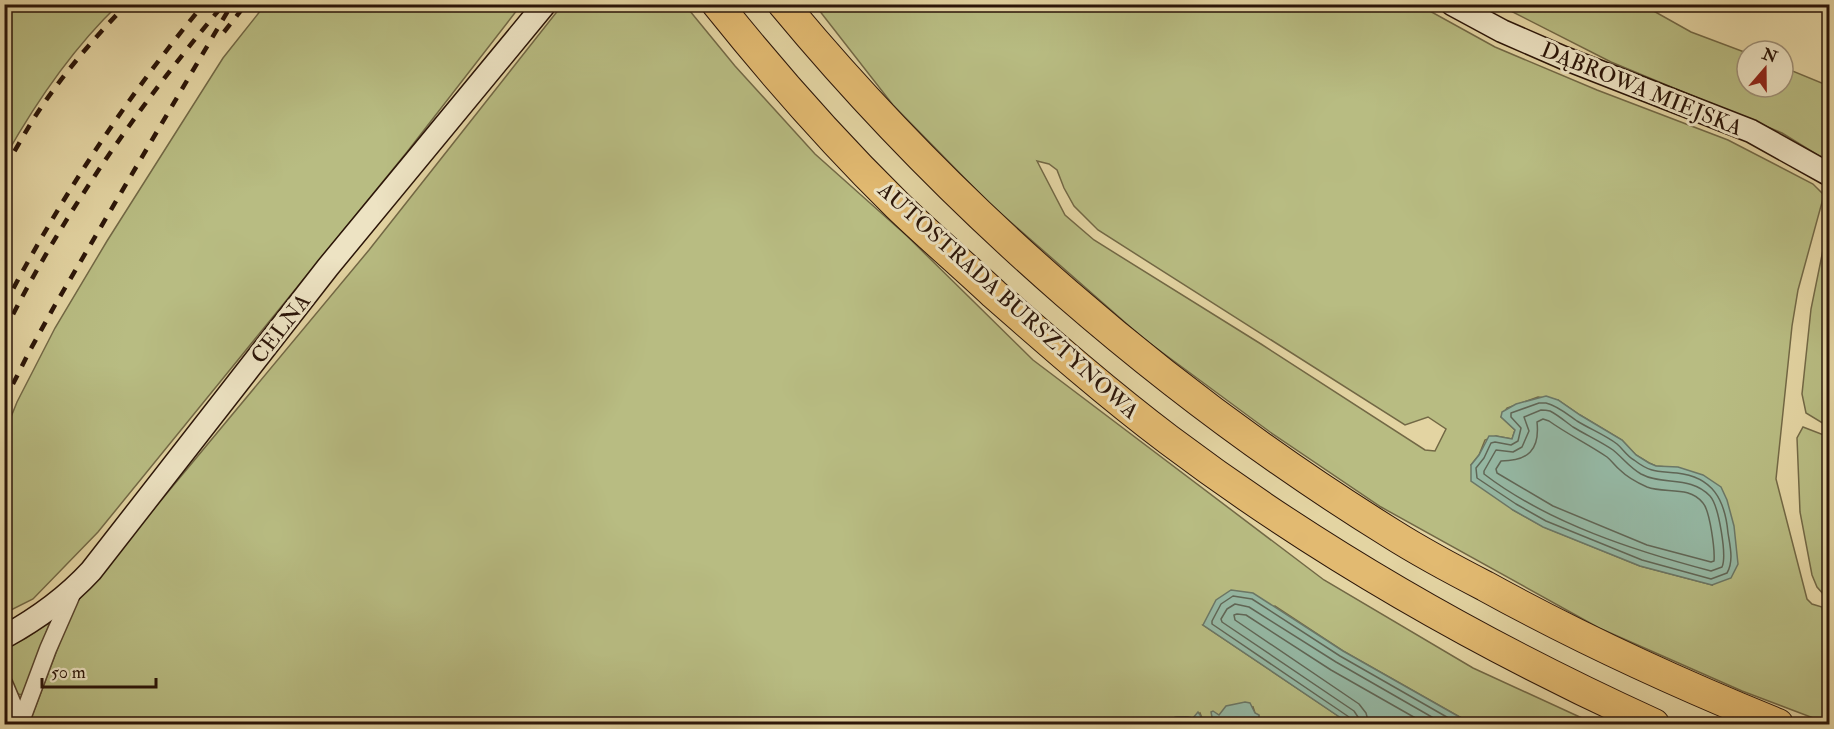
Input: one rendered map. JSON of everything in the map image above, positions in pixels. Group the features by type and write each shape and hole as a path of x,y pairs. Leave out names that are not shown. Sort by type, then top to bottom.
{"highway":[{"name":"AUTOSTRADA BURSZTYNOWA","path":"717,4 771,70 897,204 1057,350 1168,440 1276,516 1395,591 1498,649 1587,694 1654,724"},
{"name":"AUTOSTRADA BURSZTYNOWA","path":"783,4 907,143 996,229 1127,344 1249,437 1395,536 1530,611 1624,658 1778,724"}],"street":[{"name":"CELNA","path":"4,638 32,622 73,591 99,562 328,267 545,4"},
{"name":"DĄBROWA MIEJSKA","path":"1452,4 1502,31 1564,58 1623,83 1751,131 1830,176"},
{"path":"20,724 73,591"},
{"path":"4,683 15,710 14,724"}],"green space":[{"path":"5,4 118,5 70,58 29,116 5,157"},
{"path":"563,4 685,5 735,66 815,154 907,236 1033,360 1324,580 1473,668 1595,724 1472,724 1343,651 1275,606 1203,625 1350,724 1258,724 1259,716 1253,707 1216,714 1207,721 1200,713 1193,718 1173,718 1163,724 29,724 74,605 369,250"},
{"path":"265,5 521,5 407,152 98,532 33,599 5,613 5,432 17,402 55,328 107,241 223,58"},
{"path":"815,5 1419,5 1495,47 1597,90 1728,140 1813,184 1824,195 1798,290 1776,479 1807,599 1812,604 1822,607 1829,641 1829,724 1742,691 1599,628 1381,507 1270,432 1144,339 989,203 893,105","holes":["1037,161 1049,164 1057,170 1074,206 1098,230 1405,425 1428,417 1446,429 1435,451 1425,450 1094,240 1065,215","1538,397 1558,400 1622,440 1636,455 1656,466 1666,467 1712,585 1640,566 1544,527 1513,510 1471,465 1479,455 1485,440 1496,436 1512,439 1515,430 1501,417 1507,408"]},
{"path":"1499,5 1643,5 1691,32 1735,48 1735,99 1795,99 1795,72 1829,86 1829,162 1782,133 1611,62"},
{"path":"1829,233 1829,427 1806,413 1802,394 1811,309 1823,250"},
{"path":"1803,427 1829,437 1829,597 1817,587 1812,575 1800,512 1797,438"},
{"path":"47,624 49,625 23,695 18,694 5,673 4,649"}],"water":[{"path":"1546,396 1558,400 1622,440 1636,455 1649,463 1656,466 1678,467 1703,475 1721,487 1734,526 1738,564 1731,578 1712,585 1640,566 1543,527 1513,510 1471,481 1471,465 1489,436 1512,439 1515,430 1501,417 1502,412 1516,404"},
{"path":"1231,590 1253,593 1343,651 1472,724 1350,724 1203,625 1216,600"},
{"path":"1250,703 1255,713 1259,715 1258,724 1163,724 1177,717 1193,718 1198,712 1202,718 1207,720 1212,717 1211,712 1213,711 1219,715 1226,706"}],"railway":[{"path":"4,168 58,83 127,4"},
{"path":"4,306 71,188 121,112 204,4"},
{"path":"4,332 51,245 104,162 162,81 224,4"},
{"path":"4,402 55,305 232,4"},
{"path":"224,32 246,4"}]}
